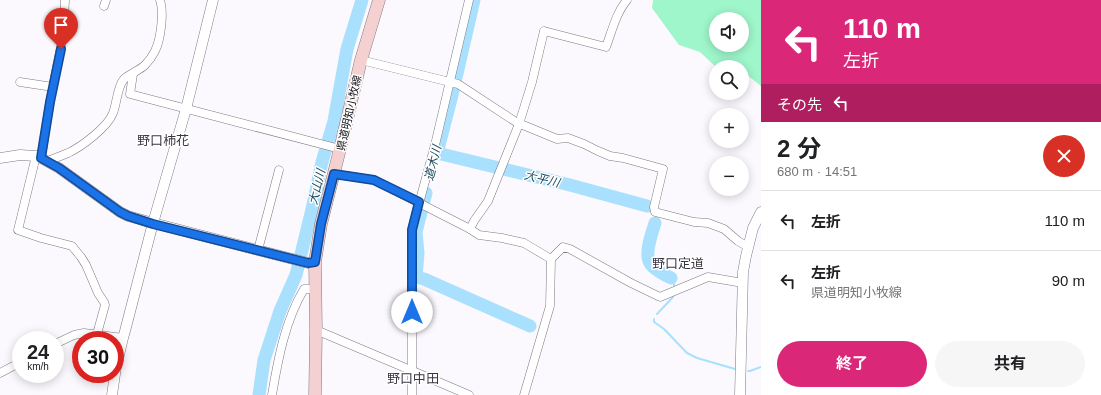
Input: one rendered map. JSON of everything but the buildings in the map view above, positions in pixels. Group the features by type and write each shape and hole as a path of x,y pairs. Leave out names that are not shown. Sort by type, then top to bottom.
{"main road":[{"name":"県道明知小牧線","path":"315,395 316,330 315,289 312,263 334,174 338,148 361,60 379,0"}],"street":[{"path":"64,0 63,36 53,87 42,158 18,230 72,246 81,257 105,305 98,331"},
{"path":"0,158 20,155 42,158 56,157 69,152 90,139 102,129 113,114 119,90 124,78 133,74 145,65 155,52 158,44 162,17 162,6 160,0"},
{"path":"124,333 186,109 213,0"},
{"path":"412,395 412,230 453,83 469,0"},
{"path":"470,229 488,202 519,124 532,82 544,31 606,47 615,22 627,0"},
{"path":"361,60 453,83 519,124 557,139 568,138 610,156 663,169 654,207 655,212 694,222 708,223 724,229 748,247"},
{"path":"133,74 130,94 338,148"},
{"path":"20,82 53,87"},
{"path":"42,158 128,216 153,224 312,263"},
{"path":"262,251 279,170"},
{"path":"334,174 374,180 419,202 479,235 524,242 551,259"},
{"path":"740,395 743,272 753,228 761,212"},
{"path":"524,395 550,306 551,259 563,247 570,249 631,283 660,297 708,278 743,283"},
{"path":"272,395 286,333 298,299 304,289 315,289"},
{"path":"316,330 468,395"},
{"path":"0,374 12,367"},
{"path":"112,395 114,383"}],"green space":[{"path":"653,0 761,0 761,86 749,76 749,60 709,60 700,52 679,45 652,8"}],"waterway":[{"name":"大山川","path":"259,395 264,360 280,311 296,275 322,162 334,121 347,49 362,0"},
{"name":"道木川","path":"438,149 474,0"},
{"name":"大平川","path":"437,153 570,185 647,206"},
{"name":"道木川","path":"426,193 416,232 418,253 416,277 424,279 530,326"},
{"name":"大平川","path":"655,223 649,243 648,259 659,272 671,278"},
{"path":"671,278 674,284 674,289"},
{"path":"657,314 674,294"},
{"path":"654,319 654,322 664,329 687,353 697,358 735,369"},
{"path":"748,371 761,367"}],"district":[{"name":"野口柿花","path":"163,140"},
{"name":"野口定道","path":"678,263"},
{"name":"野口中田","path":"413,378"}],"route":[{"path":"61,49 50,102 41,158 49,161 120,212 128,216 153,224 308,263 315,262 321,224 334,174 374,180 419,202 412,230 412,312"}]}
